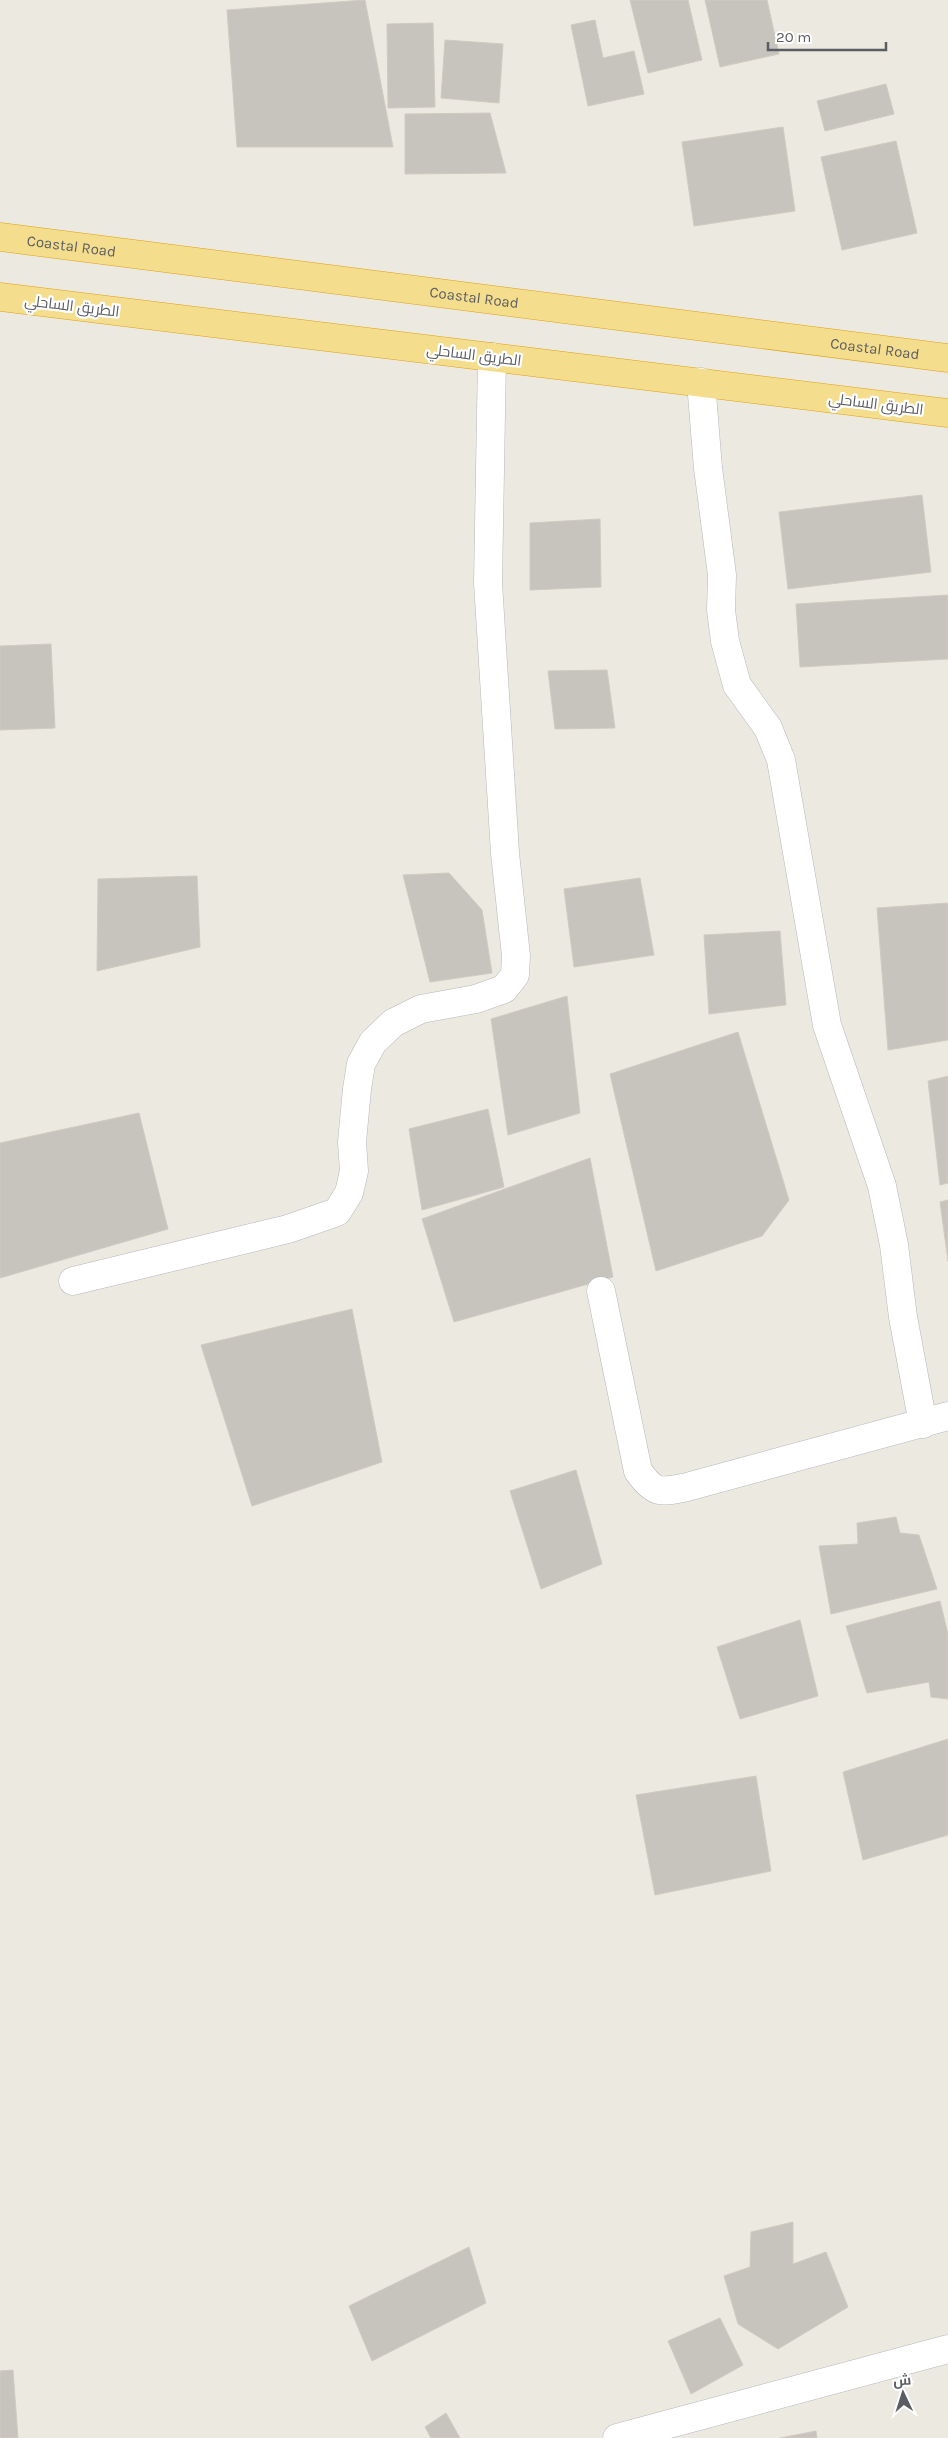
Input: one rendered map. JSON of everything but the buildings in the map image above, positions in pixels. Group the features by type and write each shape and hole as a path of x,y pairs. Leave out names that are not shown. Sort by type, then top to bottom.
{"highway":[{"name":"Coastal Road","path":"0,237 948,358"},
{"name":"الطريق الساحلي","path":"0,297 948,413"}],"street":[{"path":"73,1282 288,1229 337,1212 349,1193 354,1171 352,1142 357,1090 361,1064 373,1042 393,1023 421,1009 476,999 504,989 515,975 516,956 505,853 488,583 492,357"},
{"path":"600,1291 638,1471 648,1485 660,1492 687,1488 935,1420 903,1317 894,1245 882,1186 827,1025 781,760 768,728 737,685 725,641 721,610 722,575 708,468 701,382"},
{"path":"617,2438 646,2434 948,2350"}]}
